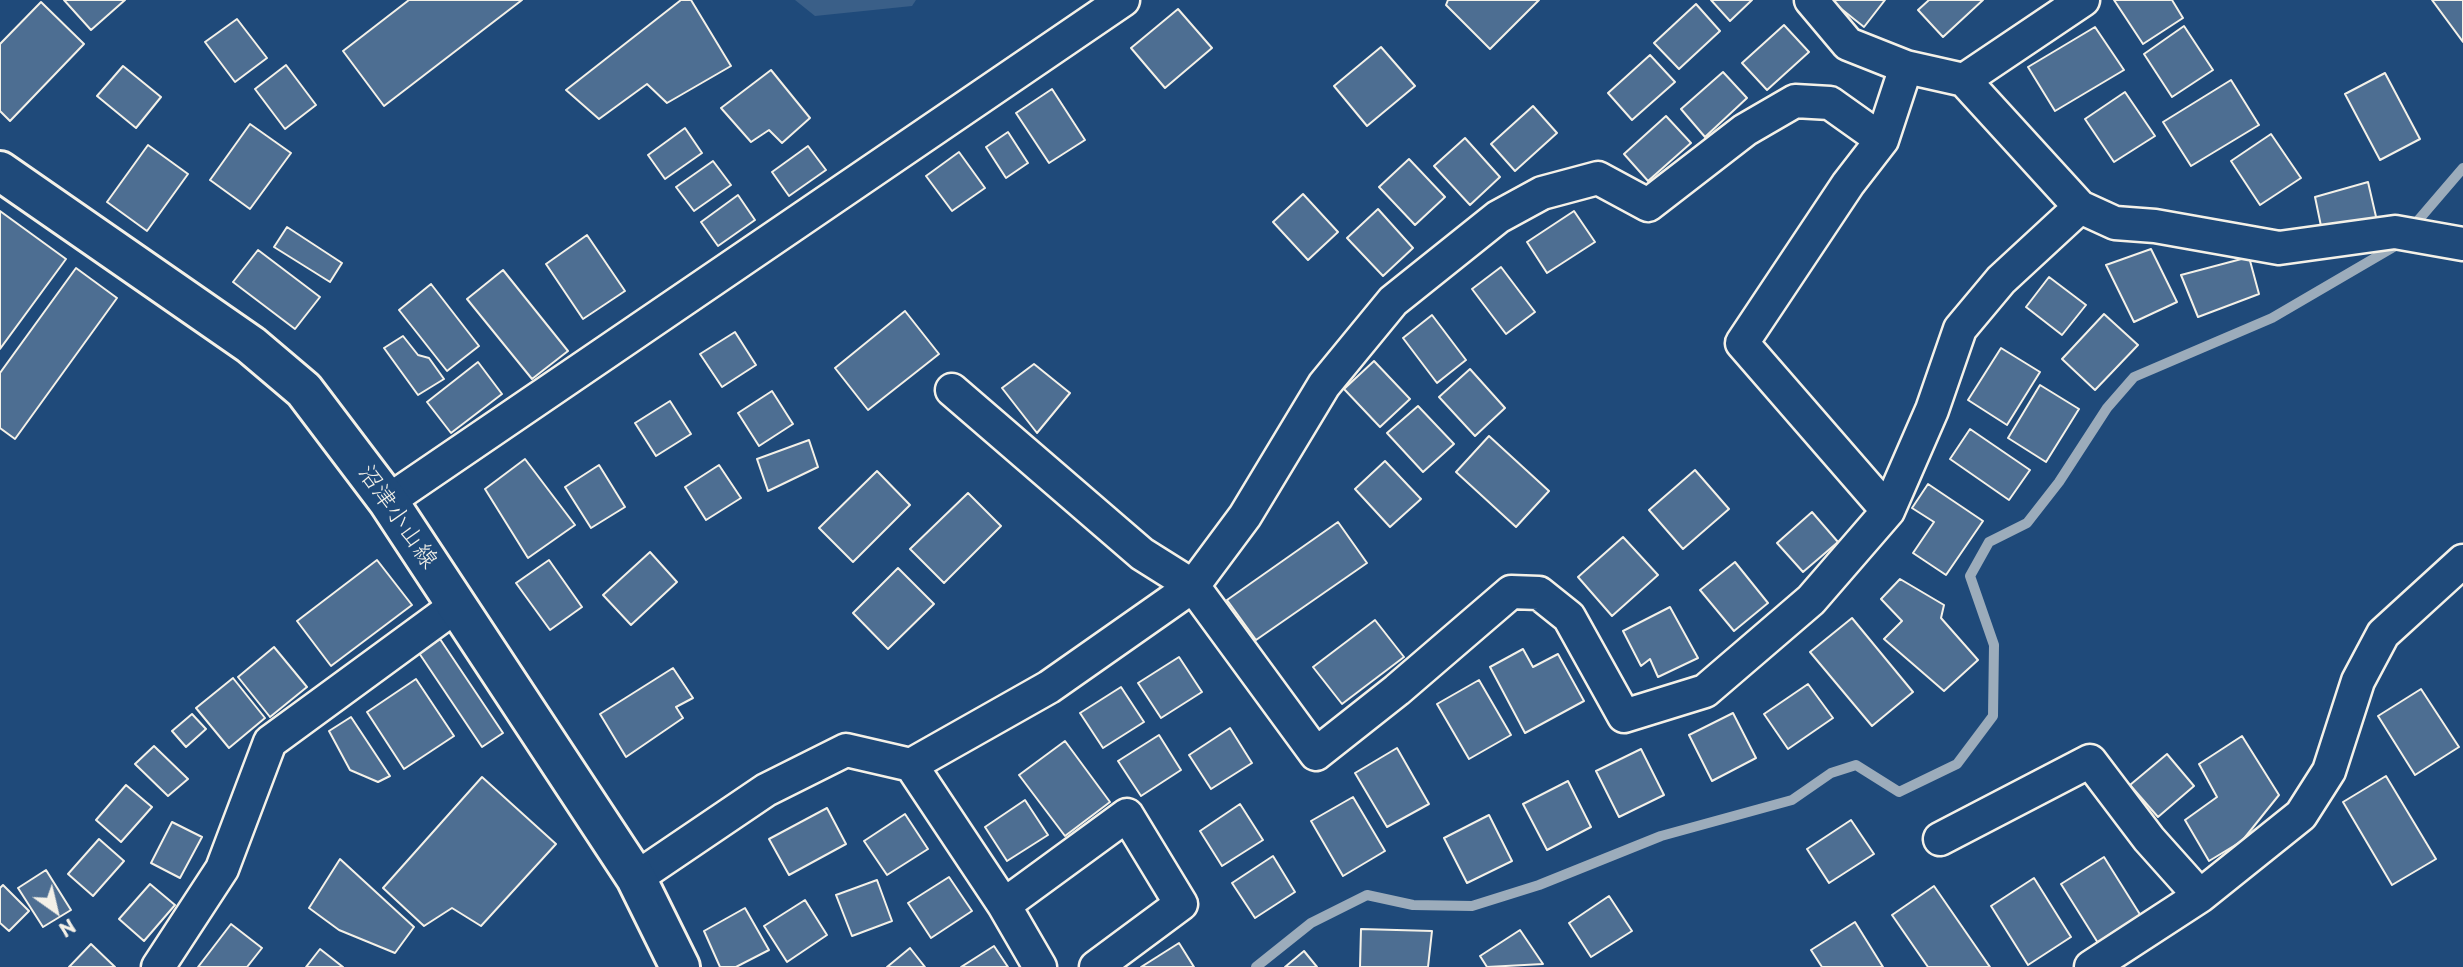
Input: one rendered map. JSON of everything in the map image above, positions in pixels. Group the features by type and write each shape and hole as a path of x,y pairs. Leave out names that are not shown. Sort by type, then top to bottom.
{"main road":[{"name":"沼津小山線","path":"0,171 251,345 304,390 388,501 636,878 680,967"}],"street":[{"path":"388,501 1122,0"},
{"path":"1811,0 1848,44 1906,67 1964,80 2080,207 2116,223 2155,226 2279,248 2411,234 2463,244"},
{"path":"1964,80 2083,0"},
{"path":"1888,511 1742,343 1848,184 1882,140 1906,67"},
{"path":"636,878 766,790 846,750 911,765 1049,687 1193,586 1245,516 1324,385 1393,301 1498,217 1542,193 1598,178 1648,205 1745,130 1795,101 1830,103 1882,140"},
{"path":"952,390 1142,554 1193,586 1315,754 1397,690 1511,592 1539,593 1569,617 1623,716 1705,691 1811,600 1888,511 1932,410 1960,329 2001,280 2080,207"},
{"path":"2091,967 2200,896 2301,815 2329,771 2358,681 2383,634 2463,561"},
{"path":"158,967 222,869 270,742 457,605"},
{"path":"1940,839 2090,761 2149,839 2200,896"},
{"path":"911,765 1004,905 1040,967"},
{"path":"1004,905 1127,815 1181,904 1096,967"}],"shaded area":[{"path":"795,0 916,0 912,6 815,16"}],"building":[{"path":"64,0 125,0 91,30"},
{"path":"409,0 522,0 384,106 343,51"},
{"path":"681,0 691,0 731,66 667,103 647,84 599,119 566,90"},
{"path":"1448,0 1539,0 1490,49 1446,5"},
{"path":"1711,0 1752,0 1730,21"},
{"path":"1830,0 1885,0 1864,27"},
{"path":"1929,0 1983,0 1943,37 1918,10"},
{"path":"2114,0 2172,0 2183,18 2143,44"},
{"path":"2432,0 2463,0 2463,42"},
{"path":"41,2 84,44 10,121 0,111 0,44"},
{"path":"1696,4 1720,31 1679,69 1654,43"},
{"path":"1178,9 1212,48 1165,88 1131,48"},
{"path":"237,19 267,58 235,82 205,42"},
{"path":"1784,25 1809,52 1767,90 1742,63"},
{"path":"2184,26 2213,70 2172,97 2144,54"},
{"path":"2095,27 2124,70 2055,111 2028,67"},
{"path":"1381,47 1415,86 1367,126 1334,86"},
{"path":"1650,55 1675,82 1632,120 1608,93"},
{"path":"286,65 316,105 285,129 255,89"},
{"path":"123,66 161,97 136,128 97,96"},
{"path":"771,70 810,118 782,143 769,130 751,142 721,108"},
{"path":"1723,72 1747,98 1705,137 1681,109"},
{"path":"2385,73 2420,139 2380,160 2345,94"},
{"path":"2231,80 2259,125 2191,166 2163,122"},
{"path":"1052,89 1085,140 1049,163 1016,113"},
{"path":"2125,92 2155,136 2114,162 2085,119"},
{"path":"1533,106 1557,133 1515,171 1491,144"},
{"path":"1666,116 1691,143 1648,181 1624,154"},
{"path":"250,124 291,153 250,209 210,180"},
{"path":"685,128 702,153 665,179 648,155"},
{"path":"1008,132 1028,163 1006,178 986,147"},
{"path":"2271,134 2301,178 2260,205 2231,161"},
{"path":"1465,138 1500,177 1470,205 1434,166"},
{"path":"148,145 188,174 147,231 107,202"},
{"path":"808,146 826,170 789,196 772,172"},
{"path":"959,152 985,188 952,211 926,176"},
{"path":"1409,159 1445,197 1415,225 1379,187"},
{"path":"713,161 731,185 694,211 676,187"},
{"path":"2368,182 2377,221 2321,226 2315,197"},
{"path":"1303,194 1338,232 1308,260 1273,222"},
{"path":"738,195 755,220 718,246 701,222"},
{"path":"1378,209 1413,248 1383,276 1347,238"},
{"path":"0,211 66,259 0,349"},
{"path":"1574,211 1595,242 1547,273 1527,242"},
{"path":"287,227 342,263 330,282 274,247"},
{"path":"587,235 625,291 583,319 546,264"},
{"path":"2151,249 2177,302 2134,322 2106,265"},
{"path":"258,250 320,297 295,329 233,282"},
{"path":"2249,257 2259,294 2198,317 2181,275"},
{"path":"1501,267 1535,312 1506,334 1472,289"},
{"path":"76,268 117,298 15,439 0,428 0,373"},
{"path":"503,270 568,351 532,379 467,299"},
{"path":"2049,277 2086,305 2062,335 2026,307"},
{"path":"431,284 479,346 447,371 399,310"},
{"path":"905,311 939,354 868,410 835,368"},
{"path":"2104,314 2138,345 2095,390 2062,359"},
{"path":"1432,315 1466,360 1437,383 1403,338"},
{"path":"735,332 756,365 722,387 700,354"},
{"path":"403,336 418,355 429,358 444,379 418,395 384,348"},
{"path":"2001,348 2040,372 2007,425 1968,400"},
{"path":"1374,361 1410,399 1380,427 1344,389"},
{"path":"478,362 502,394 451,433 427,402"},
{"path":"1034,364 1070,393 1037,433 1002,388"},
{"path":"1470,369 1505,408 1475,436 1439,397"},
{"path":"2040,385 2079,409 2046,462 2008,438"},
{"path":"772,391 793,424 759,446 738,413"},
{"path":"670,401 691,434 656,456 635,423"},
{"path":"1418,406 1454,444 1423,472 1387,433"},
{"path":"1970,429 2030,470 2009,500 1950,459"},
{"path":"1489,436 1549,491 1516,527 1456,472"},
{"path":"809,440 818,467 768,491 757,459"},
{"path":"525,459 575,525 528,558 485,489"},
{"path":"1385,461 1421,499 1390,527 1355,489"},
{"path":"599,465 625,507 591,528 565,487"},
{"path":"719,465 741,498 706,520 685,487"},
{"path":"1695,470 1729,509 1683,549 1649,510"},
{"path":"877,471 910,505 853,562 819,528"},
{"path":"1928,484 1983,521 1946,575 1913,553 1934,522 1912,508"},
{"path":"968,493 1001,526 944,583 910,549"},
{"path":"1812,512 1838,542 1803,572 1777,543"},
{"path":"1338,522 1367,563 1256,640 1227,600"},
{"path":"1623,537 1658,575 1612,616 1578,577"},
{"path":"650,552 677,582 631,625 603,595"},
{"path":"377,560 412,605 331,666 297,621"},
{"path":"549,560 582,607 550,630 516,583"},
{"path":"1735,562 1768,603 1734,631 1700,590"},
{"path":"898,568 934,604 888,649 853,613"},
{"path":"1900,579 1944,605 1941,618 1978,660 1944,691 1884,639 1902,621 1881,599"},
{"path":"1670,607 1698,658 1658,677 1650,659 1641,666 1623,631"},
{"path":"1852,618 1913,692 1872,726 1810,652"},
{"path":"1375,620 1404,657 1342,704 1313,667"},
{"path":"440,639 503,733 482,747 419,653"},
{"path":"274,647 307,687 270,717 238,677"},
{"path":"1523,649 1533,667 1558,654 1584,701 1525,733 1490,667"},
{"path":"1179,657 1202,692 1161,718 1138,683"},
{"path":"673,668 693,698 676,707 683,718 626,757 600,714"},
{"path":"233,678 265,718 229,748 196,708"},
{"path":"416,679 454,736 404,769 367,712"},
{"path":"1479,680 1511,735 1469,759 1437,704"},
{"path":"1808,684 1833,718 1788,749 1764,714"},
{"path":"1121,687 1144,722 1103,748 1080,713"},
{"path":"2421,689 2459,747 2415,775 2378,716"},
{"path":"1733,713 1756,758 1712,781 1689,735"},
{"path":"192,714 206,729 186,747 172,731"},
{"path":"351,717 390,776 378,782 350,770 329,731"},
{"path":"1230,728 1252,763 1211,789 1189,755"},
{"path":"1159,735 1181,770 1141,796 1118,761"},
{"path":"2242,736 2279,795 2242,841 2209,861 2185,820 2217,797 2199,764"},
{"path":"1065,741 1110,802 1065,836 1019,775"},
{"path":"154,746 188,779 168,796 135,764"},
{"path":"1397,748 1429,804 1387,827 1355,773"},
{"path":"1641,749 1664,795 1619,817 1596,771"},
{"path":"2167,754 2194,786 2158,817 2130,785"},
{"path":"2386,776 2436,859 2392,885 2343,802"},
{"path":"482,777 556,844 481,926 452,908 424,926 383,888"},
{"path":"1568,781 1591,827 1547,850 1523,804"},
{"path":"126,785 152,807 121,842 96,820"},
{"path":"1353,797 1385,851 1343,876 1311,821"},
{"path":"1025,800 1048,835 1007,861 985,827"},
{"path":"1240,804 1263,840 1222,866 1200,831"},
{"path":"827,808 846,844 789,875 769,839"},
{"path":"905,814 928,849 887,875 864,841"},
{"path":"1489,815 1512,861 1467,883 1444,838"},
{"path":"1851,820 1874,854 1829,883 1807,849"},
{"path":"172,822 202,837 180,878 151,863"},
{"path":"99,839 124,861 93,896 68,874"},
{"path":"1273,856 1295,892 1255,918 1232,883"},
{"path":"2104,857 2141,916 2098,943 2061,884"},
{"path":"340,859 414,927 395,953 339,930 309,908"},
{"path":"46,870 71,910 43,927 18,888"},
{"path":"949,877 972,911 931,938 908,903"},
{"path":"2034,878 2071,937 2028,965 1991,906"},
{"path":"877,880 892,921 852,936 836,895"},
{"path":"150,884 175,905 144,941 119,919"},
{"path":"3,885 29,911 9,931 0,923 0,888"},
{"path":"1934,886 1990,967 1928,967 1892,915"},
{"path":"1609,896 1632,931 1591,957 1569,923"},
{"path":"805,900 827,935 787,962 764,926"},
{"path":"745,908 769,950 736,967 720,967 704,931"},
{"path":"1855,922 1883,967 1822,967 1811,950"},
{"path":"231,924 262,948 247,967 198,967"},
{"path":"1361,929 1432,931 1428,967 1360,967"},
{"path":"1520,930 1543,964 1487,967 1480,956"},
{"path":"1179,943 1194,967 1141,967"},
{"path":"91,944 115,967 69,967"},
{"path":"994,946 1008,967 961,967"},
{"path":"910,948 925,967 887,967"},
{"path":"320,949 343,967 306,967"},
{"path":"1304,951 1317,967 1285,967"}],"waterway":[{"path":"1256,967 1311,923 1367,895 1413,905 1472,906 1539,885 1661,836 1792,800 1831,773 1856,765 1899,792 1957,764 1993,716 1994,645 1970,576 1989,542 2027,523 2059,482 2107,408 2134,377 2272,318 2397,245 2463,168"}]}
